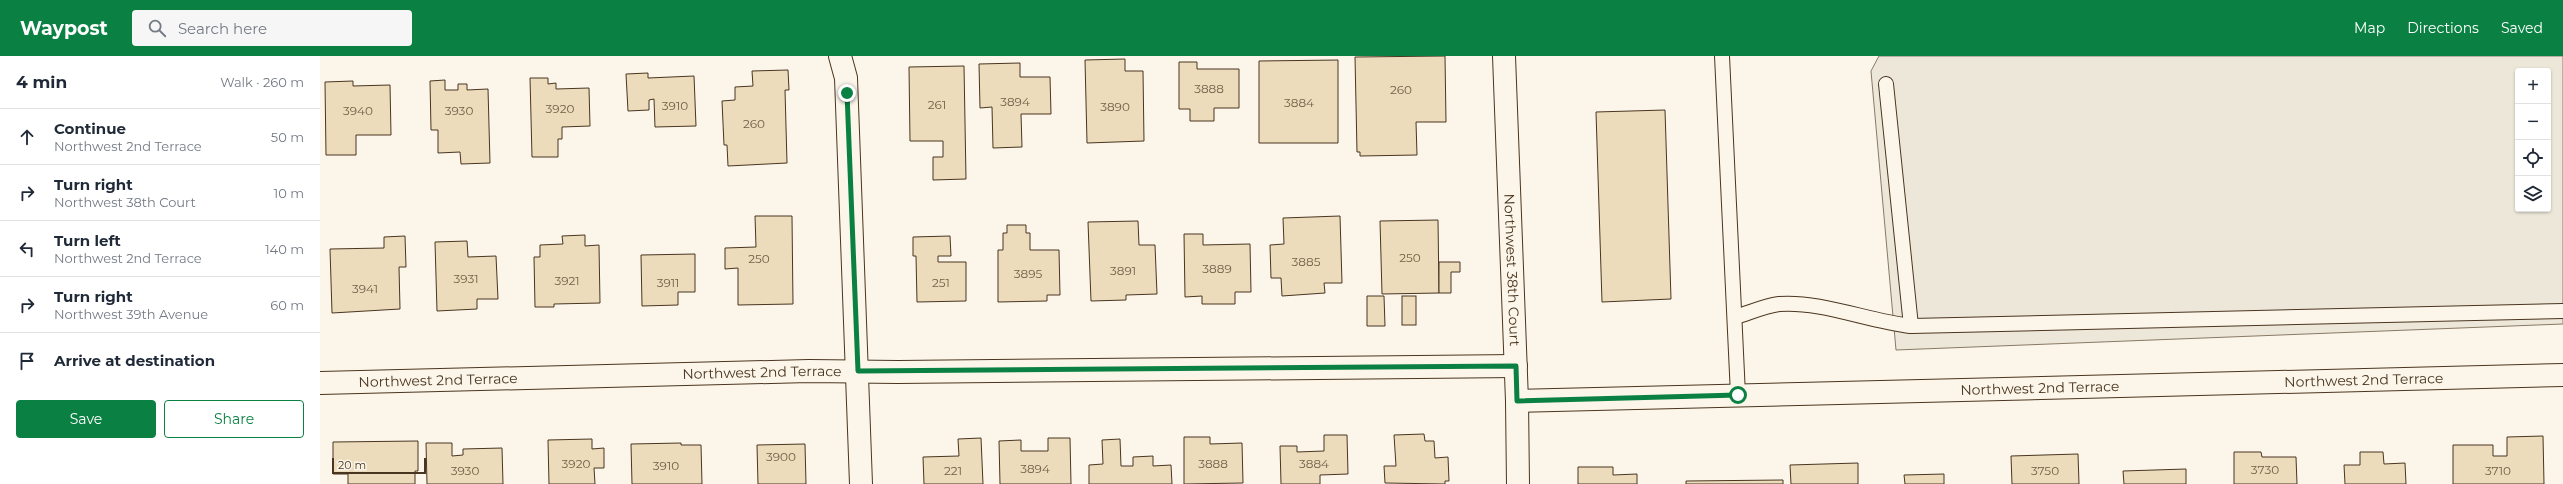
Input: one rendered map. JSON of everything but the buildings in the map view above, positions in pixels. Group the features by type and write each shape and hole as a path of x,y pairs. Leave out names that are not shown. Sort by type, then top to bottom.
{"street":[{"path":"840,56 846,78 861,484"},
{"path":"846,78 852,56"},
{"name":"Northwest 38th Court","path":"1504,56 1516,366 1518,484"},
{"name":"Northwest 2nd Terrace","path":"320,383 858,371 1516,366"},
{"name":"Northwest 2nd Terrace","path":"1517,401 2563,375"}],"lane":[{"path":"1722,56 1738,395"},
{"path":"1886,84 1911,326"},
{"path":"1735,317 1778,304 1822,306 1881,323 1911,326 2563,312"}],"shaded area":[{"path":"1879,56 2563,56 2563,324 1896,350 1871,71"}],"route":[{"path":"847,93 858,371 898,372 1463,365 1516,366 1517,401 1738,395"}]}
